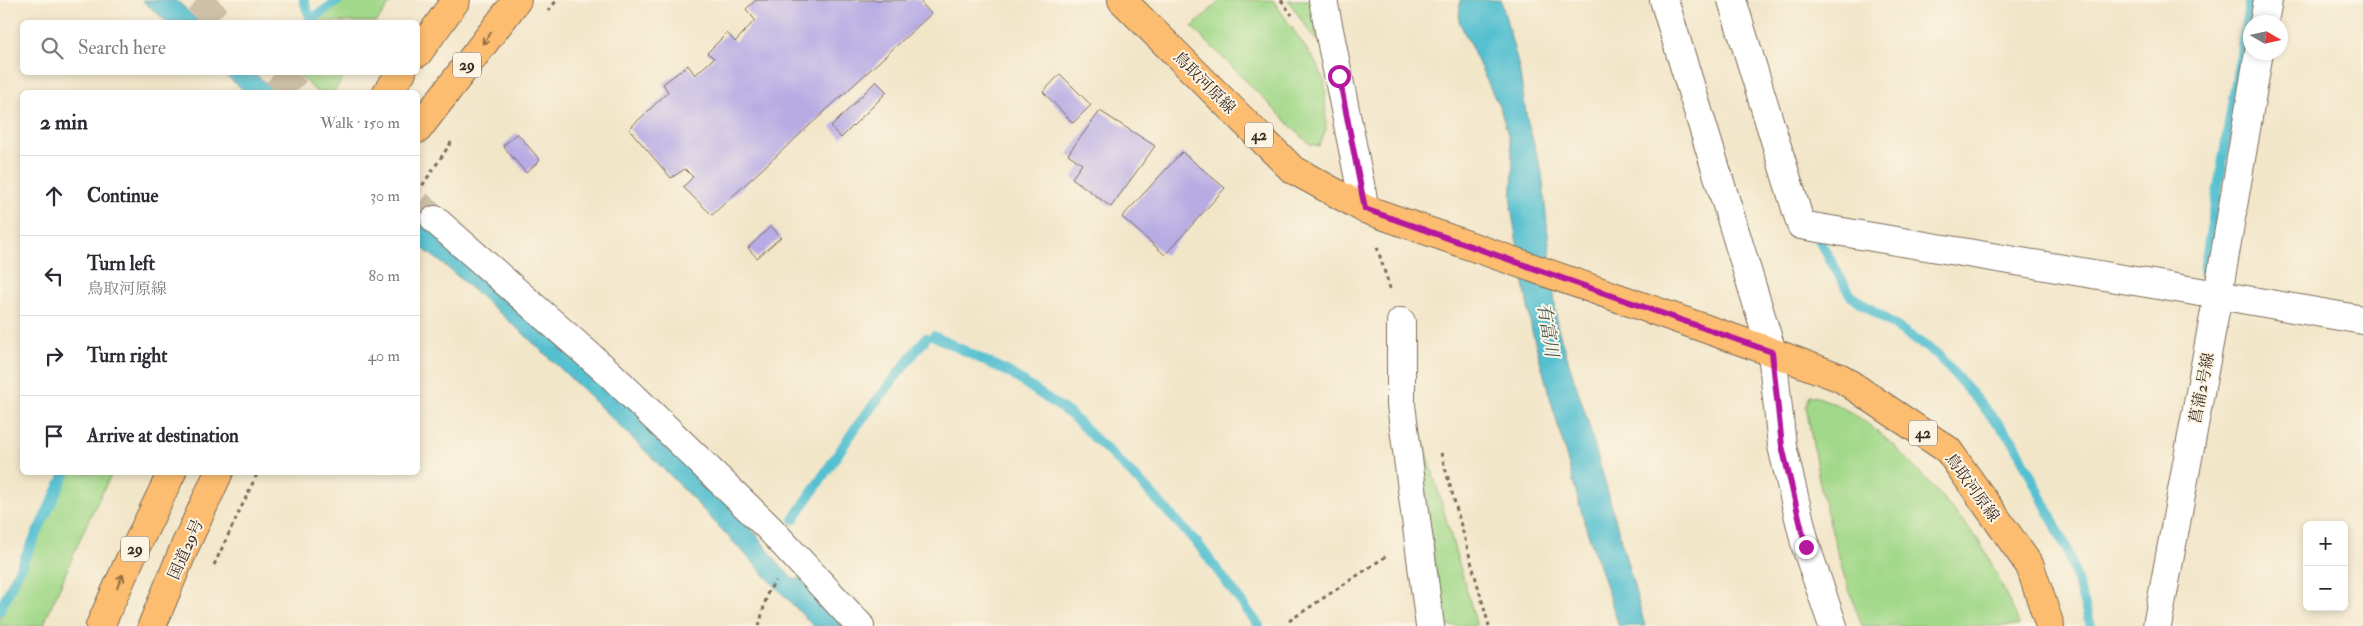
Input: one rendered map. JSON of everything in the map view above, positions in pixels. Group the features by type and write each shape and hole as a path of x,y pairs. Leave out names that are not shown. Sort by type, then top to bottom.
{"main road":[{"path":"420,50 456,0"},
{"name":"29","path":"420,127 517,0"},
{"name":"鳥取河原線","path":"1122,0 1292,169 1365,209 1841,378 1948,450 2030,566 2050,626"},
{"path":"388,90 400,75"},
{"name":"29","path":"100,626 130,556 170,475"},
{"name":"国道29号","path":"152,626 218,475"}],"street":[{"path":"1323,0 1365,209"},
{"path":"1664,0 1772,352 1782,446 1806,547 1833,626"},
{"path":"1732,0 1801,225 2363,320"},
{"path":"2265,15 2268,0"},
{"name":"菖蒲2号線","path":"2157,626 2218,295 2258,60"},
{"path":"435,220 610,373 769,528 860,626"},
{"path":"1400,322 1401,405 1430,626"}],"path":[{"path":"211,572 257,475"},
{"path":"1289,621 1418,535"},
{"path":"759,626 768,591 795,556"}],"green space":[{"path":"341,0 392,0 378,20 317,20"},
{"path":"1221,0 1273,0 1316,63 1325,82 1326,129 1319,146 1310,144 1300,135 1192,27"},
{"path":"1288,0 1311,0 1318,41 1313,37"},
{"path":"298,75 343,75 335,90 315,90"},
{"path":"1810,395 1831,402 1851,412 1870,425 1922,474 1978,540 2016,615 2019,626 1862,626 1843,572 1821,490 1806,406"},
{"path":"1415,411 1477,626 1443,626"},
{"path":"68,475 111,475 87,523 43,626 0,626 0,617"}],"water":[{"path":"142,0 176,0 198,20 165,20"},
{"name":"有富川","path":"1460,0 1501,0 1519,68 1527,119 1542,173 1557,326 1588,422 1645,626 1619,626 1584,521 1532,331 1511,207 1513,170 1511,145 1501,111 1459,21"},
{"path":"225,75 256,75 274,90 244,90"},
{"path":"421,222 592,366 755,533 777,562 794,580 800,578 843,626 813,626 673,478 582,389 524,334 441,262 420,246"}],"building":[{"path":"756,0 919,0 931,14 712,215 683,187 693,177 685,169 671,178 629,129 668,92 663,84 688,65 695,75 714,58 707,53 727,33 735,42 755,20 746,9"},
{"path":"1060,74 1091,105 1073,123 1043,92"},
{"path":"876,81 887,92 841,138 831,127"},
{"path":"1100,111 1155,146 1111,207 1072,178 1082,164 1068,154"},
{"path":"517,133 540,160 526,173 503,146"},
{"path":"1182,152 1225,188 1165,255 1122,217"},
{"path":"771,226 781,237 757,258 748,248"}],"waterway":[{"path":"304,0 310,18"},
{"path":"313,20 316,16 339,0"},
{"path":"2204,270 2250,0"},
{"path":"1820,242 1851,296 1937,354 2014,442 2067,549 2091,626"},
{"path":"934,336 1010,373 1070,414 1142,484 1198,544 1259,626"},
{"path":"794,519 856,427 926,338"},
{"path":"0,610 65,475"}],"tunnel":[{"path":"197,0 219,20"},
{"path":"279,75 295,90"},
{"path":"420,206 435,220"}],"route":[{"path":"1339,76 1365,209 1772,352 1782,446 1806,547"}]}
